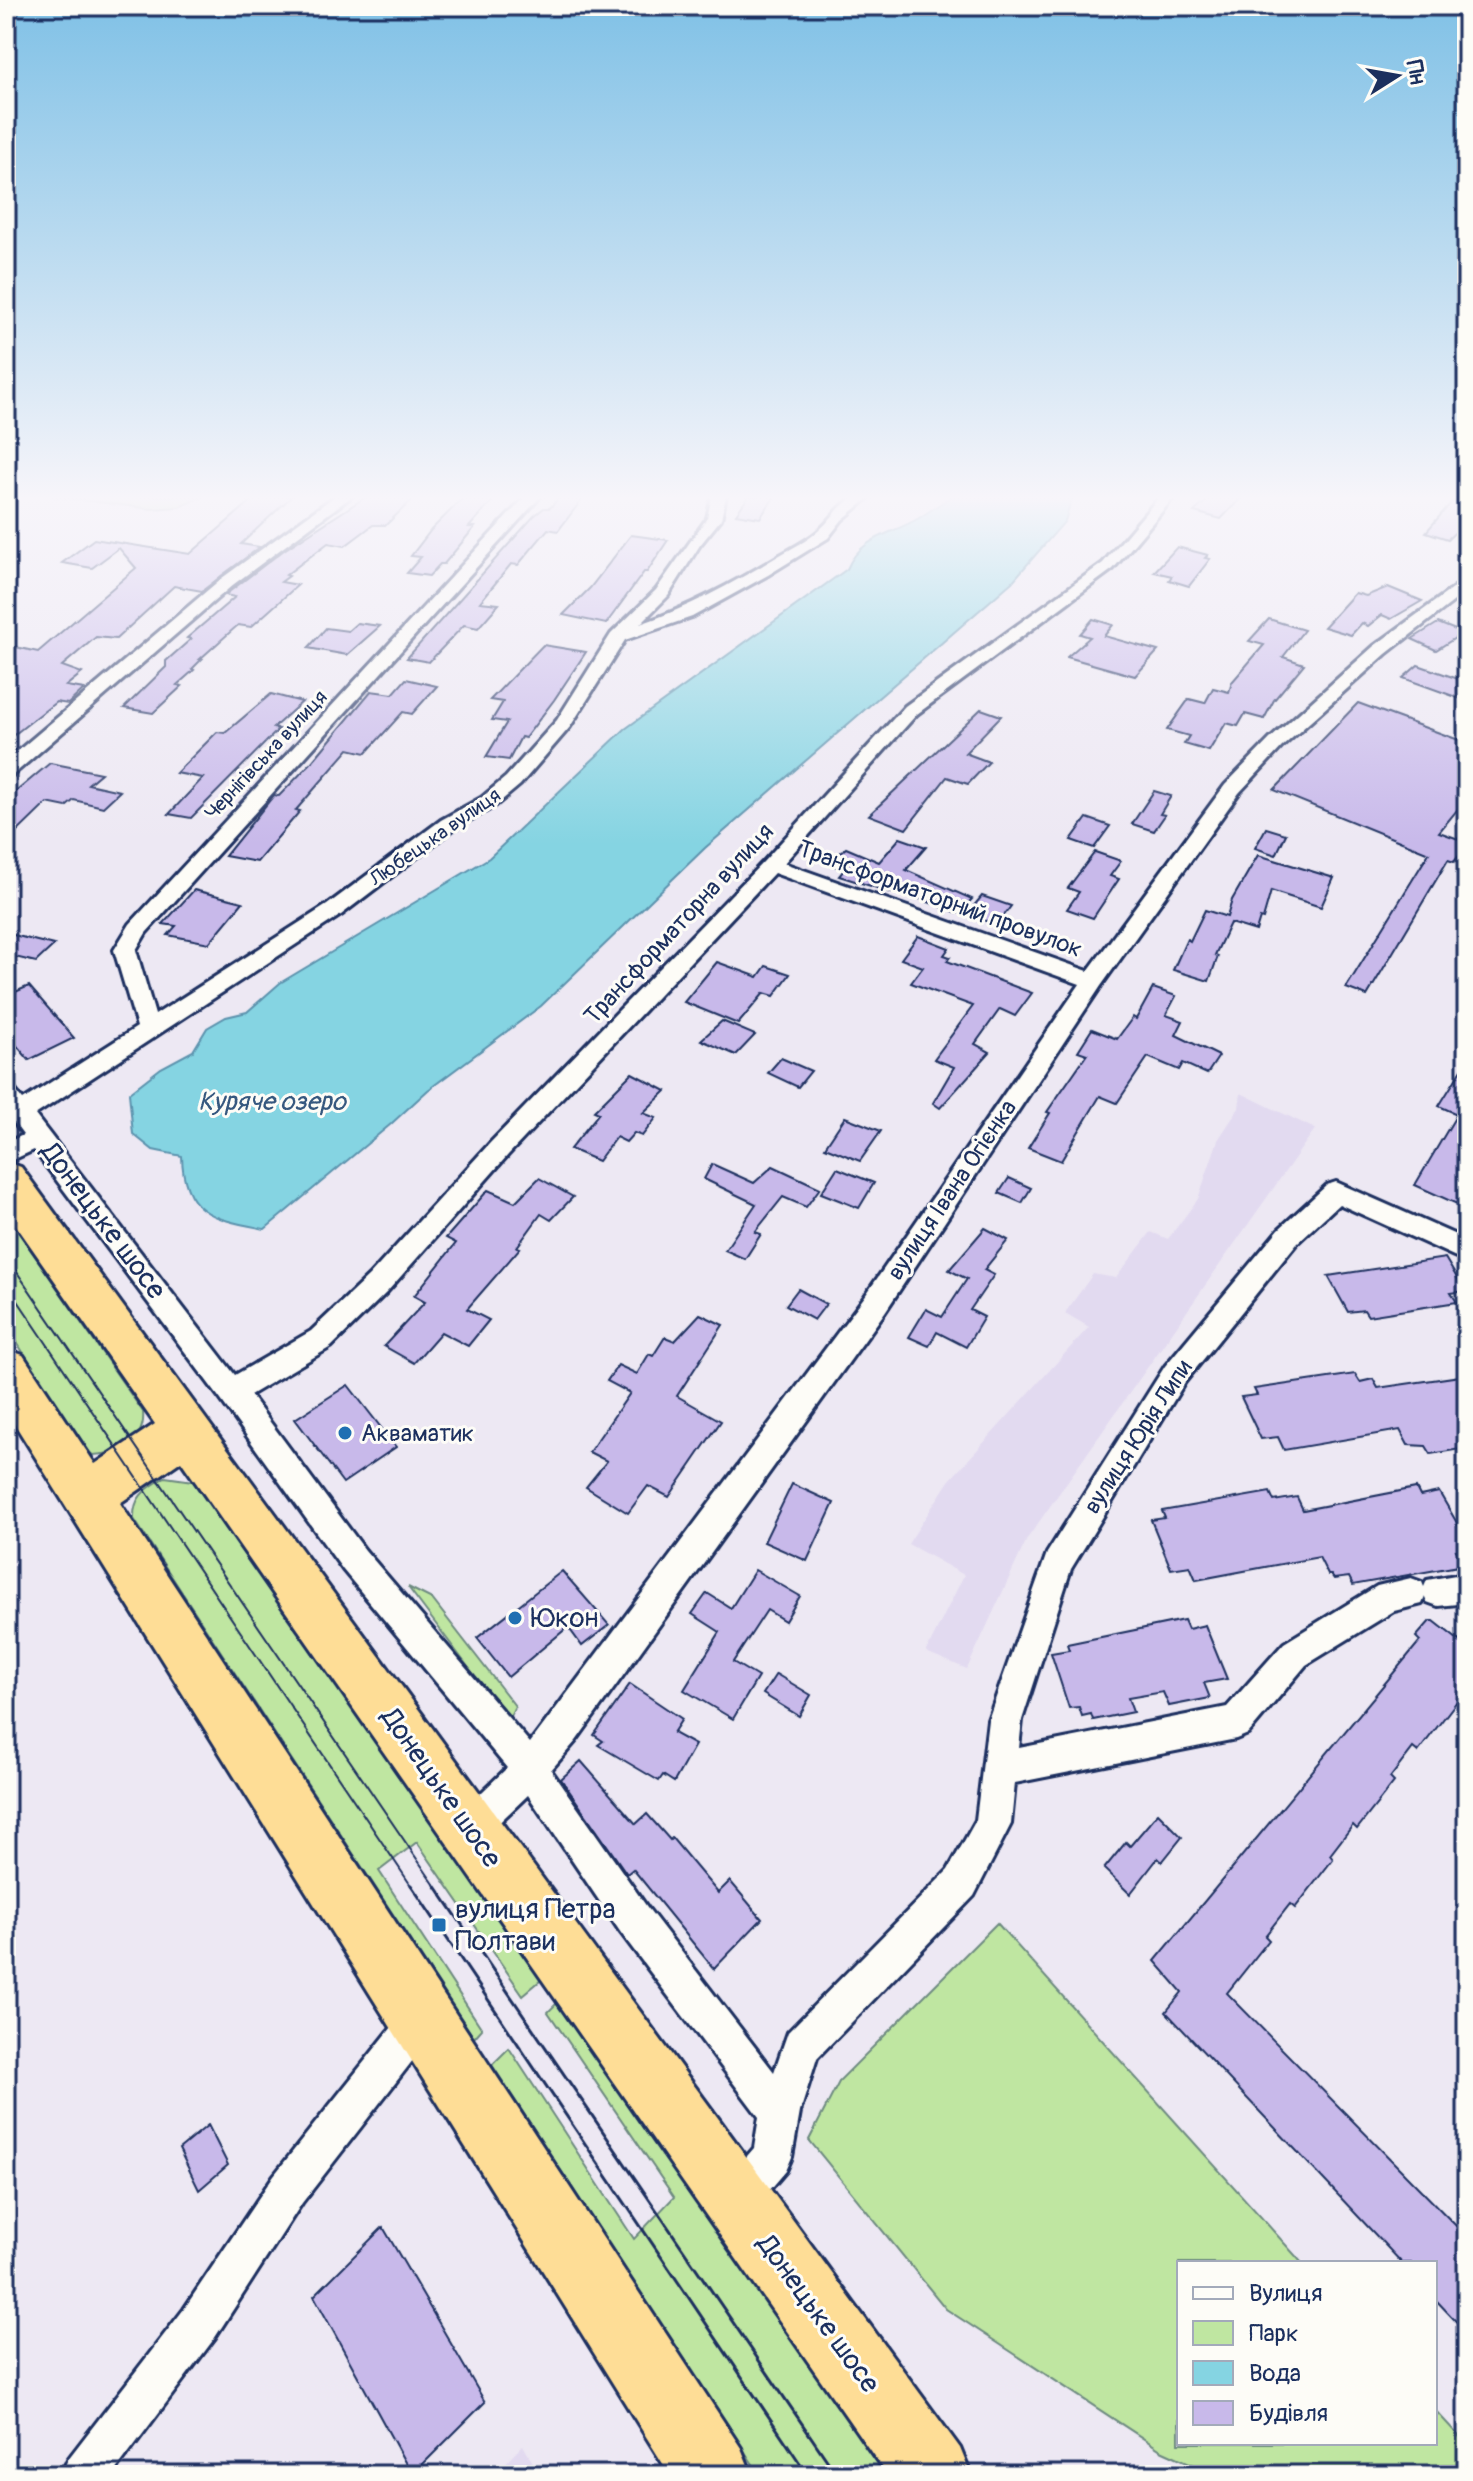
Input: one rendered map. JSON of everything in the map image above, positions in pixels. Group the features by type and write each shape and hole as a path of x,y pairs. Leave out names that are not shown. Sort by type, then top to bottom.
{"highway":[{"name":"Донецьке шосе","path":"22,1157 187,1430 933,2475"},
{"path":"6,1369 714,2475"},
{"path":"87,1497 187,1430"}],"street":[{"path":"6,771 192,612"},
{"name":"Чернігівська вулиця","path":"149,1029 125,950 137,929 428,612"},
{"name":"Любецька вулиця","path":"13,1104 149,1029 334,910 448,824 496,795 564,723 617,638 643,612"},
{"path":"617,638 690,612"},
{"name":"Трансформаторна вулиця","path":"231,1391 321,1339 378,1284 499,1149 771,865 911,710 1045,612"},
{"name":"вулиця Івана Огієнка","path":"469,1828 530,1769 564,1729 875,1304 1093,981 1232,789 1276,743 1380,650 1430,612"},
{"name":"Трансформаторний провулок","path":"771,865 1093,981"},
{"name":"Донецьке шосе","path":"13,1104 22,1157 231,1391 354,1560 530,1769 634,1920 780,2112"},
{"path":"6,1154 22,1157"},
{"name":"вулиця Юрія Липи","path":"736,2199 772,2157 780,2112 802,2046 961,1883 993,1824 1005,1720 1058,1563 1175,1374 1288,1236 1336,1192 1467,1252"},
{"path":"999,1769 1236,1722 1295,1654 1388,1597 1439,1591"},
{"path":"84,2475 199,2324 288,2189 421,2020"}],"shaded area":[{"path":"1241,1093 1315,1129 1027,1539 967,1669 926,1652 964,1575 908,1544 949,1481 1089,1327 1065,1313 1093,1274 1116,1278 1151,1232 1168,1239 1198,1199 1218,1140 1239,1108"},
{"path":"523,2445 540,2475 494,2475"}],"green space":[{"path":"6,1214 143,1412 140,1431 121,1449 93,1455 83,1448 6,1325"},
{"path":"165,1477 193,1481 541,1980 523,1995 417,1842 379,1871 482,2029 474,2038 134,1519 139,1498"},
{"path":"408,1587 432,1599 515,1706 510,1716 502,1712"},
{"path":"997,1923 1300,2261 1177,2261 1177,2445 1437,2445 1437,2412 1467,2445 1467,2475 1216,2475 1161,2450 946,2309 809,2140 840,2080"},
{"path":"557,2003 884,2475 760,2475 492,2065 509,2048 634,2239 674,2197 548,2012"}],"water":[{"name":"Куряче озеро","path":"788,612 978,612 705,848 541,1006 428,1090 265,1229 231,1222 205,1211 188,1191 182,1156 153,1150 133,1134 129,1093 161,1068 193,1051 207,1028 226,1017 247,1012 280,983 489,858 625,729"}],"building":[{"path":"85,612 146,612 116,639 96,637 62,666 82,673 66,686 84,689 68,704 56,702 6,741 6,645 38,652"},
{"path":"218,612 268,612 251,627 238,625 200,659 194,670 177,685 182,686 153,713 124,708 166,667 166,661 191,639 187,638"},
{"path":"448,612 492,612 478,628 464,625 429,662 407,658"},
{"path":"566,612 615,612 606,624 563,615"},
{"path":"1338,612 1403,612 1391,619 1382,615 1368,626 1362,623 1351,635 1324,627"},
{"path":"1093,619 1113,625 1104,636 1158,651 1135,676 1067,657 1090,637 1080,634"},
{"path":"1269,619 1304,630 1283,657 1304,664 1274,700 1264,719 1245,714 1238,726 1226,723 1209,751 1184,744 1189,736 1167,730 1189,699 1205,703 1213,688 1229,692 1232,682 1264,645 1249,641"},
{"path":"357,623 380,626 347,655 308,648 326,628 348,631"},
{"path":"1438,623 1463,633 1436,650 1412,639"},
{"path":"543,645 586,652 525,738 521,737 509,760 486,757 507,722 492,720 503,702 490,700"},
{"path":"1418,665 1467,682 1467,701 1403,678"},
{"path":"406,679 437,686 412,714 403,712 366,753 349,749 296,810 300,811 257,862 225,856 274,795 279,796 311,763 371,691 393,694"},
{"path":"271,694 302,702 273,728 279,729 191,818 169,814 203,778 176,773 217,732 225,733"},
{"path":"1358,703 1467,743 1467,798 1439,832 1467,842 1467,846 1454,862 1448,860 1367,996 1346,988 1429,853 1274,790"},
{"path":"981,709 1001,716 965,753 989,762 968,784 947,777 906,829 869,815"},
{"path":"50,763 101,773 88,784 120,791 103,807 74,800 66,807 47,803 6,843 6,800"},
{"path":"1154,791 1171,796 1160,814 1165,815 1154,831 1132,824"},
{"path":"1087,818 1110,826 1094,848 1071,840"},
{"path":"1266,828 1286,834 1276,855 1255,848"},
{"path":"900,838 926,847 906,870 972,899 959,913 895,890 893,893 839,876 844,870 828,863 846,848 879,862"},
{"path":"1095,852 1121,861 1110,876 1119,879 1093,918 1067,909 1079,892 1068,888"},
{"path":"1258,855 1334,878 1321,907 1271,891 1256,931 1230,923 1215,955 1218,956 1209,981 1173,970 1205,910 1227,917 1232,900"},
{"path":"194,890 243,902 209,943 168,935 176,926 163,924"},
{"path":"982,896 1011,906 997,925 967,914"},
{"path":"6,933 54,945 36,962 6,955"},
{"path":"918,936 949,948 944,955 950,957 947,961 1032,993 1015,1016 1000,1009 975,1044 990,1052 940,1108 933,1103 954,1067 934,1059 973,1006 911,983 923,967 901,959"},
{"path":"717,962 758,977 766,966 790,974 774,996 764,993 738,1024 684,1002"},
{"path":"29,986 74,1038 29,1060 6,1033 6,996"},
{"path":"1153,988 1176,996 1166,1015 1183,1021 1176,1035 1219,1056 1207,1074 1183,1063 1179,1070 1148,1057 1117,1103 1100,1096 1061,1161 1028,1148 1050,1113 1047,1112 1087,1054 1078,1051 1092,1029 1117,1039 1133,1017 1136,1019"},
{"path":"722,1021 755,1035 736,1055 701,1040"},
{"path":"781,1058 811,1071 798,1087 768,1073"},
{"path":"1467,1061 1467,1187 1457,1204 1415,1185 1457,1114 1439,1106"},
{"path":"632,1073 666,1091 643,1113 656,1118 642,1136 634,1133 626,1142 616,1137 598,1161 570,1149 599,1113 594,1111"},
{"path":"845,1117 881,1131 860,1161 825,1147"},
{"path":"712,1164 754,1183 773,1166 820,1188 806,1207 783,1197 755,1232 761,1234 745,1259 725,1250 756,1204 704,1179"},
{"path":"837,1168 874,1183 859,1208 821,1193"},
{"path":"539,1178 573,1197 551,1220 541,1214 517,1247 520,1248 467,1309 489,1320 468,1346 441,1332 414,1363 384,1346 425,1302 414,1296 456,1243 446,1238 488,1190 515,1202"},
{"path":"1009,1178 1031,1188 1022,1203 999,1193"},
{"path":"985,1228 1008,1240 984,1270 994,1275 970,1310 984,1317 966,1347 937,1332 929,1346 909,1337 926,1309 942,1317 967,1279 949,1270"},
{"path":"1445,1258 1465,1291 1451,1293 1457,1302 1368,1316 1364,1310 1348,1312 1328,1276"},
{"path":"798,1289 826,1304 814,1320 786,1305"},
{"path":"700,1314 723,1325 677,1396 721,1421 669,1497 648,1486 628,1513 586,1487 607,1461 589,1452 630,1393 607,1381 618,1365 637,1374 649,1354 653,1356 665,1337 675,1341"},
{"path":"1355,1374 1360,1382 1373,1379 1378,1388 1467,1375 1467,1448 1431,1454 1426,1446 1408,1445 1400,1430 1284,1450 1278,1437 1261,1439 1241,1397 1257,1395 1254,1389"},
{"name":"Акваматик","path":"348,1385 396,1447 343,1483 295,1419"},
{"path":"792,1484 834,1503 807,1561 764,1542"},
{"path":"1416,1488 1420,1496 1439,1492 1467,1540 1467,1548 1456,1550 1464,1565 1353,1585 1349,1577 1334,1579 1328,1575 1319,1557 1196,1580 1190,1566 1171,1569 1151,1520 1165,1518 1162,1511 1270,1492 1274,1501 1297,1497 1303,1510"},
{"path":"755,1570 800,1596 785,1621 767,1610 733,1662 758,1677 733,1719 684,1690 720,1632 692,1614 707,1593 731,1608"},
{"path":"562,1571 609,1625 582,1646 568,1627 508,1677 477,1638"},
{"path":"1184,1620 1188,1629 1205,1625 1227,1679 1204,1683 1210,1698 1169,1706 1163,1692 1128,1698 1133,1712 1093,1720 1091,1714 1082,1716 1079,1707 1069,1708 1051,1653 1069,1650 1067,1644"},
{"path":"1430,1621 1434,1621 1467,1647 1467,1688 1418,1752 1413,1748 1390,1778 1394,1782 1357,1829 1353,1825 1330,1855 1333,1859 1295,1908 1290,1904 1265,1936 1269,1940 1227,1993 1467,2237 1467,2333 1437,2301 1437,2261 1400,2261 1166,2012 1182,1992 1155,1961 1420,1641 1416,1637"},
{"path":"776,1674 811,1695 799,1716 763,1694"},
{"path":"630,1684 682,1719 673,1733 695,1745 674,1782 663,1775 659,1781 598,1745 603,1741 594,1735"},
{"path":"581,1761 636,1824 647,1814 670,1840 672,1838 718,1893 730,1881 762,1919 714,1969 633,1869 627,1874 561,1779"},
{"path":"1158,1813 1182,1837 1162,1862 1158,1858 1130,1894 1104,1869 1126,1842 1130,1846"},
{"path":"208,2125 228,2165 199,2190 179,2149"},
{"path":"383,2227 485,2402 412,2475 314,2296"}],"tram line":[{"path":"6,1256 436,1887"},
{"path":"6,1283 412,1887"},
{"path":"411,1885 808,2475"},
{"path":"435,1885 837,2475"}],"place":[{"name":"Акваматик","path":"345,1433"},
{"name":"Юкон","path":"515,1618"},
{"name":"вулиця Петра Полтави","path":"439,1925"}]}
